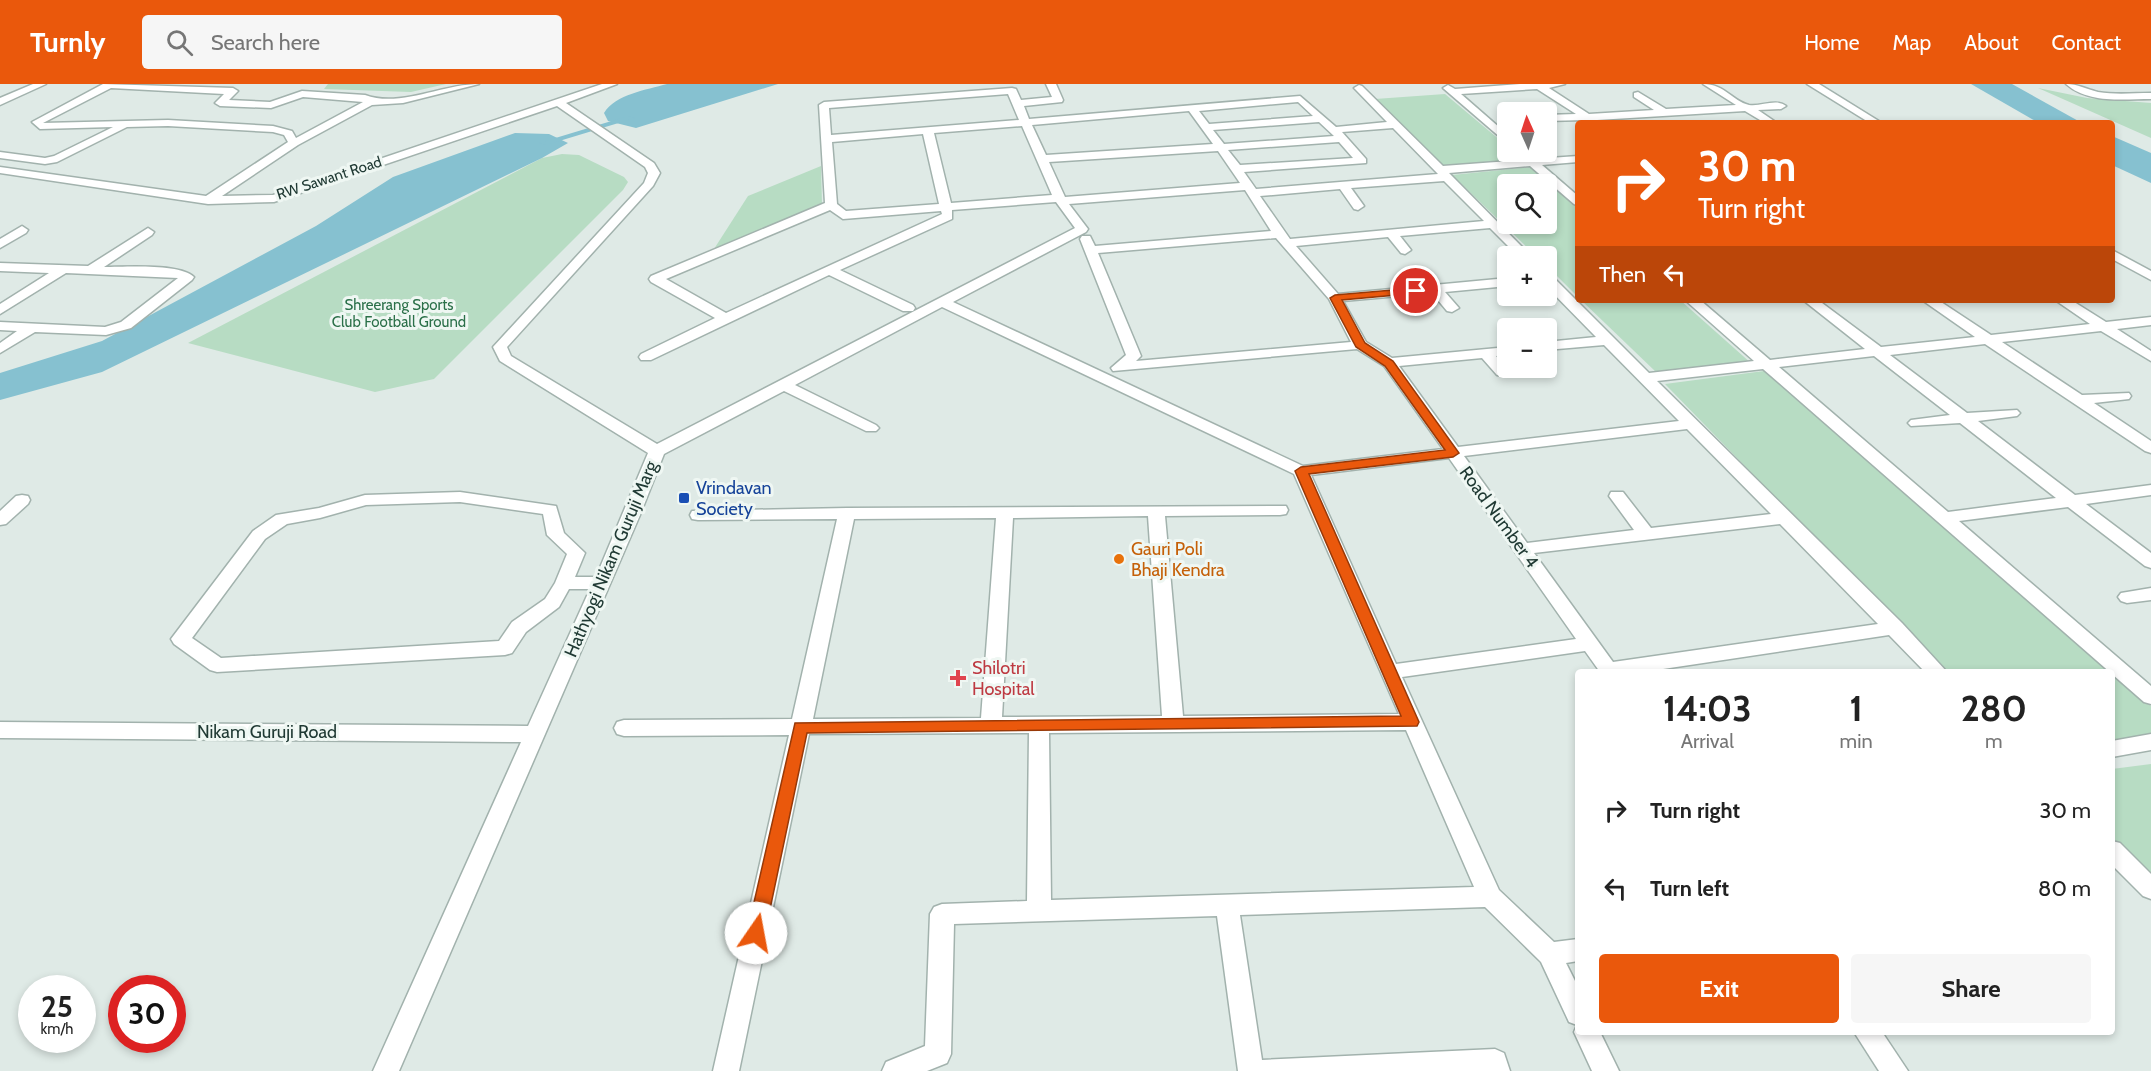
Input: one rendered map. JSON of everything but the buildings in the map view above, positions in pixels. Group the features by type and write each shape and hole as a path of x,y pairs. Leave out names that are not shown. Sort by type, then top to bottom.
{"street":[{"path":"0,102 41,84"},
{"path":"294,143 288,133 273,129 168,123 40,126 37,122 110,84 233,91 220,103 271,105 302,94 365,98 370,102"},
{"path":"208,200 294,143 370,102 403,100 474,84"},
{"name":"RW Sawant Road","path":"0,170 208,200 274,198 612,84"},
{"path":"1018,103 1058,100 1052,84"},
{"path":"1443,84 1497,131"},
{"path":"1453,92 1560,84"},
{"path":"1708,84 1767,120"},
{"path":"1812,84 1872,120"},
{"path":"2071,84 2084,92 2096,95 2151,96"},
{"path":"1537,85 1591,120"},
{"path":"1359,88 1393,125 1516,246"},
{"path":"1105,379 1134,356 1082,229 1060,200 1012,91 824,105 831,205 843,215 1060,200 1344,187 1575,159"},
{"path":"1638,95 1675,120"},
{"path":"827,139 1300,99 1334,130 1362,161 1237,169"},
{"name":"Hathyogi Nikam Guruji Marg","path":"386,1071 632,515 657,451 506,358 500,347 649,184 654,173 650,165 558,102"},
{"path":"1557,118 1591,120 1663,112 1781,106"},
{"path":"1120,367 1360,345 1335,298 1283,238 1237,169 1192,108"},
{"path":"1205,127 1322,119"},
{"path":"0,155 45,161 57,159 129,123"},
{"path":"1334,130 1393,125"},
{"path":"646,357 725,318 948,216 928,132"},
{"path":"1042,159 1343,139"},
{"path":"1532,163 1575,199"},
{"path":"1344,187 1358,206"},
{"path":"725,318 656,279 831,205"},
{"path":"1091,250 1392,234 1493,224"},
{"path":"657,451 1082,229"},
{"path":"0,244 22,231"},
{"path":"89,271 148,232"},
{"path":"1392,234 1405,250"},
{"path":"2115,256 2151,276"},
{"path":"0,267 177,273 187,277 126,325 106,331 0,326"},
{"path":"0,310 62,270"},
{"path":"829,270 908,308"},
{"path":"1335,298 1497,283"},
{"path":"1557,288 1934,669"},
{"path":"1436,289 1452,308"},
{"path":"942,302 1301,471 1693,424"},
{"path":"1695,303 2151,697"},
{"path":"1814,303 2151,562"},
{"path":"1933,303 2151,448"},
{"path":"2066,303 2151,357"},
{"path":"1646,378 2151,321"},
{"path":"0,350 31,328"},
{"path":"1557,345 1608,340"},
{"name":"Road Number 4","path":"1360,345 1389,363 1608,669"},
{"path":"1389,363 1497,352"},
{"path":"1485,353 1497,366"},
{"path":"784,385 871,428"},
{"path":"2081,400 2124,396"},
{"path":"1917,423 2012,413"},
{"path":"1301,471 1490,897 1550,954 1575,1008"},
{"path":"1945,518 2151,490"},
{"path":"1617,496 1646,534"},
{"path":"460,497 550,510 556,535 576,553 564,583 552,603 519,627 505,648 217,664 181,639 258,534 282,519 320,513 365,500 460,497"},
{"path":"0,520 22,500"},
{"path":"698,515 1280,510"},
{"path":"1156,511 1173,724"},
{"path":"991,725 1005,512"},
{"path":"726,1071 847,513"},
{"path":"1522,549 1786,518"},
{"path":"564,583 602,583"},
{"path":"2127,597 2151,594"},
{"path":"1622,669 1895,628"},
{"path":"1390,672 1590,644"},
{"path":"624,728 1412,722"},
{"path":"1039,725 1039,912"},
{"name":"Nikam Guruji Road","path":"0,730 534,734"},
{"path":"2115,748 2151,742"},
{"path":"2115,853 2151,889"},
{"path":"895,1071 938,1054 942,914 1490,897"},
{"path":"1227,905 1251,1071"},
{"path":"1550,954 1575,950"},
{"path":"1588,1035 1606,1071"},
{"path":"1869,1035 1895,1071"},
{"path":"1267,1071 1495,1062 1497,1071"}],"green space":[{"path":"328,84 446,84 411,92 324,89"},
{"path":"2038,88 2087,98 2151,103 2151,138 2115,122 2115,120"},
{"path":"1445,94 1497,138 1497,162 1527,162 1444,167 1375,99"},
{"name":"Shreerang Sports Club Football Ground","path":"562,154 579,155 624,177 628,182 623,190 434,379 375,392 188,343 542,158"},
{"path":"821,166 822,204 714,249 748,196"},
{"path":"1532,167 1540,174 1497,174 1497,218 1452,175"},
{"path":"1557,189 1575,205 1575,294 1557,276 1557,246 1526,246 1513,234 1557,234"},
{"path":"1584,303 1683,303 1752,364 1656,372"},
{"path":"1764,371 2108,669 1942,669 1665,384"},
{"path":"2115,676 2151,706 2151,734 2115,740"},
{"path":"2151,764 2151,876 2115,840 2115,769"}],"water":[{"path":"667,84 778,84 636,128 608,121 604,113 616,101"},
{"path":"1971,84 2012,84 2077,120 2034,120"},
{"path":"515,133 549,134 568,143 542,158 102,372 0,400 0,373 102,341 316,226 393,177"},
{"path":"2115,137 2151,153 2151,183 2115,166"}],"waterway":[{"path":"543,143 631,118"}],"place":[{"name":"Vrindavan Society","path":"684,498"},
{"name":"Gauri Poli Bhaji Kendra","path":"1119,559"},
{"name":"Shilotri Hospital","path":"958,678"}],"route":[{"path":"756,933 801,727 1412,722 1301,471 1453,453 1389,363 1360,345 1335,298 1416,291"}]}
